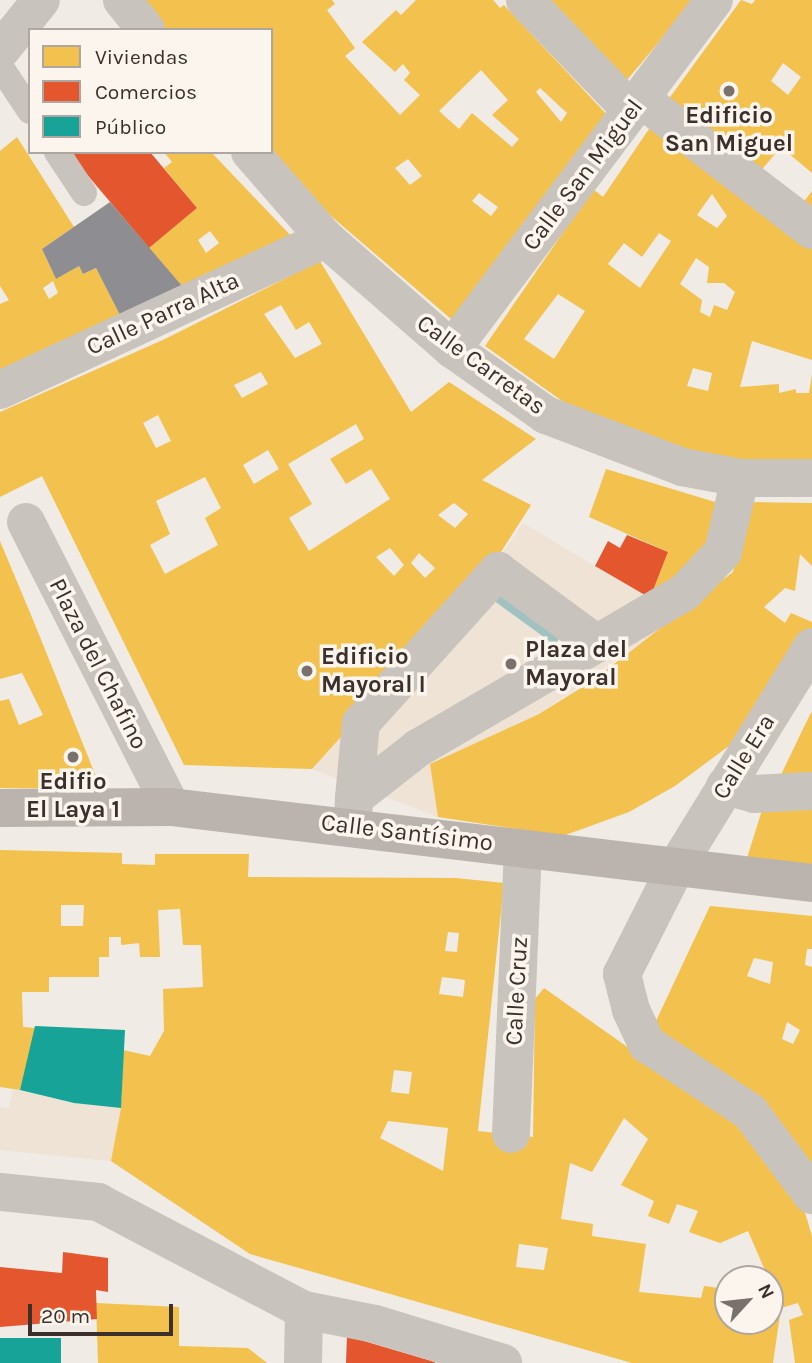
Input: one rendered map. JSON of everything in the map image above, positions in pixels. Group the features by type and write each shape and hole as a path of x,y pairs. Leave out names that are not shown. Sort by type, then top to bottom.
{"main road":[{"name":"Calle Santísimo","path":"0,808 171,807 353,811 523,848 812,883"}],"street":[{"path":"0,51 41,0"},
{"path":"122,0 144,28"},
{"path":"525,0 636,104 812,230"},
{"name":"Calle San Miguel","path":"452,349 714,0"},
{"name":"Calle Carretas","path":"252,154 326,239 452,349 546,415 682,467 740,478 812,478"},
{"name":"Calle Parra Alta","path":"0,390 326,239"},
{"path":"353,811 418,748 685,592 723,552 740,478"},
{"name":"Plaza del Chafino","path":"26,522 171,807"},
{"path":"353,811 361,723 498,571 597,644"},
{"name":"Calle Era","path":"812,647 676,867 622,974 631,1010 647,1044 750,1112 812,1195"},
{"path":"725,786 754,794 812,790"},
{"name":"Calle Cruz","path":"510,1134 523,848"},
{"path":"0,1192 98,1202 304,1310 375,1324 503,1363"},
{"path":"303,1363 304,1310"}],"lane":[{"path":"0,65 28,108"},
{"path":"58,154 84,193"}],"shaded area":[{"name":"Plaza del Mayoral","path":"523,523 655,602 666,625 539,714 430,764 438,817 312,769 485,578"},
{"path":"13,1089 74,1103 121,1108 111,1161 0,1150 0,1107 9,1108"}],"water":[{"path":"503,590 563,633 555,645 495,601"}],"building: Viviendas":[{"path":"142,0 332,0 335,4 327,10 355,48 345,56 400,115 420,95 404,80 410,73 403,64 395,72 362,42 396,10 401,15 416,0 493,0 500,8 504,5 610,118 458,325 331,216 273,154 273,28 163,28","holes":["481,70 508,100 492,115 519,139 512,147 472,113 459,129 439,111","540,88 567,113 561,122 536,92","408,159 422,176 410,185 395,168","479,193 498,207 491,216 472,201"]},
{"path":"536,0 694,0 622,86"},
{"name":"Edificio San Miguel","path":"741,0 752,4 755,0 812,0 812,173 781,147 757,175 665,104","holes":["783,63 801,77 788,95 771,81"]},
{"path":"653,123 812,249 812,360 752,341 740,387 779,384 779,393 796,389 796,393 809,393 812,374 812,462 726,459 666,449 565,403 485,346 593,189 603,197","holes":["712,194 727,216 717,228 697,215","659,233 671,241 640,288 608,264 624,243 642,257","696,258 709,267 707,283 724,283 735,292 727,310 714,305 710,317 700,312 702,300 680,284","558,294 585,311 554,359 524,339","693,368 712,373 708,391 687,386"]},
{"path":"17,137 74,227 42,249 56,279 79,266 83,274 96,268 121,317 0,373 0,304 9,300 0,286 0,151","holes":["53,281 58,293 49,299 43,288"]},
{"path":"166,154 213,154 293,238 183,287 149,248 197,208 164,168 172,162","holes":["210,231 219,243 206,253 198,240"]},
{"path":"812,191 812,218 799,208"},
{"path":"320,261 411,412 449,382 536,439 482,480 531,505 485,577 312,769 184,765 42,476 0,497 0,412 165,339","holes":["281,305 296,330 309,322 322,344 295,358 264,314","261,372 268,384 242,398 234,385","158,415 171,441 156,448 143,423","356,424 364,439 330,459 346,484 371,469 390,499 309,551 289,518 312,504 288,464","268,450 279,469 254,484 243,465","205,477 221,508 205,518 218,545 165,574 150,545 170,534 156,501","454,503 468,514 455,528 438,515","390,548 404,565 394,576 376,557","419,553 435,568 425,578 411,563"]},
{"path":"606,469 725,505 717,538 650,598 668,552 589,517"},
{"path":"749,502 812,503 812,566 800,554 795,591 785,588 764,607 785,623 791,613 812,622 812,632 749,731 675,786 629,812 549,841 523,830 438,817 430,764 539,714 592,681 733,572"},
{"path":"0,541 101,789 0,788 0,701 9,699 19,725 43,715 22,673 0,679"},
{"path":"812,711 812,777 780,777 801,733"},
{"path":"766,797 812,797 812,867 747,858"},
{"path":"0,850 122,853 122,864 155,865 155,854 249,854 248,877 456,878 504,883 478,1131 533,1137 535,999 544,988 746,1131 801,1199 812,1236 812,1363 795,1363 789,1320 803,1315 798,1303 784,1307 784,1265 763,1265 748,1231 720,1243 689,1232 698,1211 677,1204 669,1224 648,1216 654,1201 621,1185 648,1139 624,1118 592,1172 570,1163 561,1219 593,1224 592,1236 646,1244 639,1292 701,1298 704,1286 714,1287 714,1335 777,1335 773,1363 632,1363 250,1254 111,1161 121,1108 123,1050 150,1056 164,1031 163,989 203,987 201,945 183,945 180,909 158,910 160,957 140,957 139,943 121,945 121,937 109,937 109,957 99,957 99,977 49,977 49,992 22,992 23,1027 35,1028 20,1090 0,1087","holes":["61,905 84,905 83,926 61,926","448,932 459,933 457,952 445,951","442,977 465,980 463,997 439,994","394,1070 412,1072 409,1094 391,1092","388,1121 448,1128 443,1171 380,1138","519,1244 548,1248 544,1270 516,1267"]},
{"path":"710,906 812,916 812,949 807,949 805,965 812,967 812,1176 661,1033 656,1021","holes":["754,958 773,962 770,984 747,976","787,1022 800,1030 793,1044 782,1039"]},
{"path":"96,1303 179,1307 179,1346 248,1348 267,1363 98,1363"}],"building: Comercios":[{"path":"70,154 152,154 197,208 149,248"},
{"path":"627,535 668,552 650,598 595,566 608,541 620,548"},
{"path":"63,1252 108,1258 108,1292 96,1290 97,1319 0,1327 0,1267 62,1273"},
{"path":"347,1336 435,1362 435,1363 346,1363"}],"building: Público":[{"path":"35,1026 125,1030 121,1108 74,1103 20,1090"},
{"path":"0,1338 61,1338 61,1363 0,1363"}],"building: Industria":[{"path":"110,202 183,287 121,317 96,268 83,274 79,266 56,279 42,249"}],"place":[{"name":"Edificio San Miguel","path":"729,91"},
{"name":"Plaza del Mayoral","path":"511,664"},
{"name":"Edificio Mayoral I","path":"307,671"},
{"name":"Edifio El Laya 1","path":"73,757"}]}
